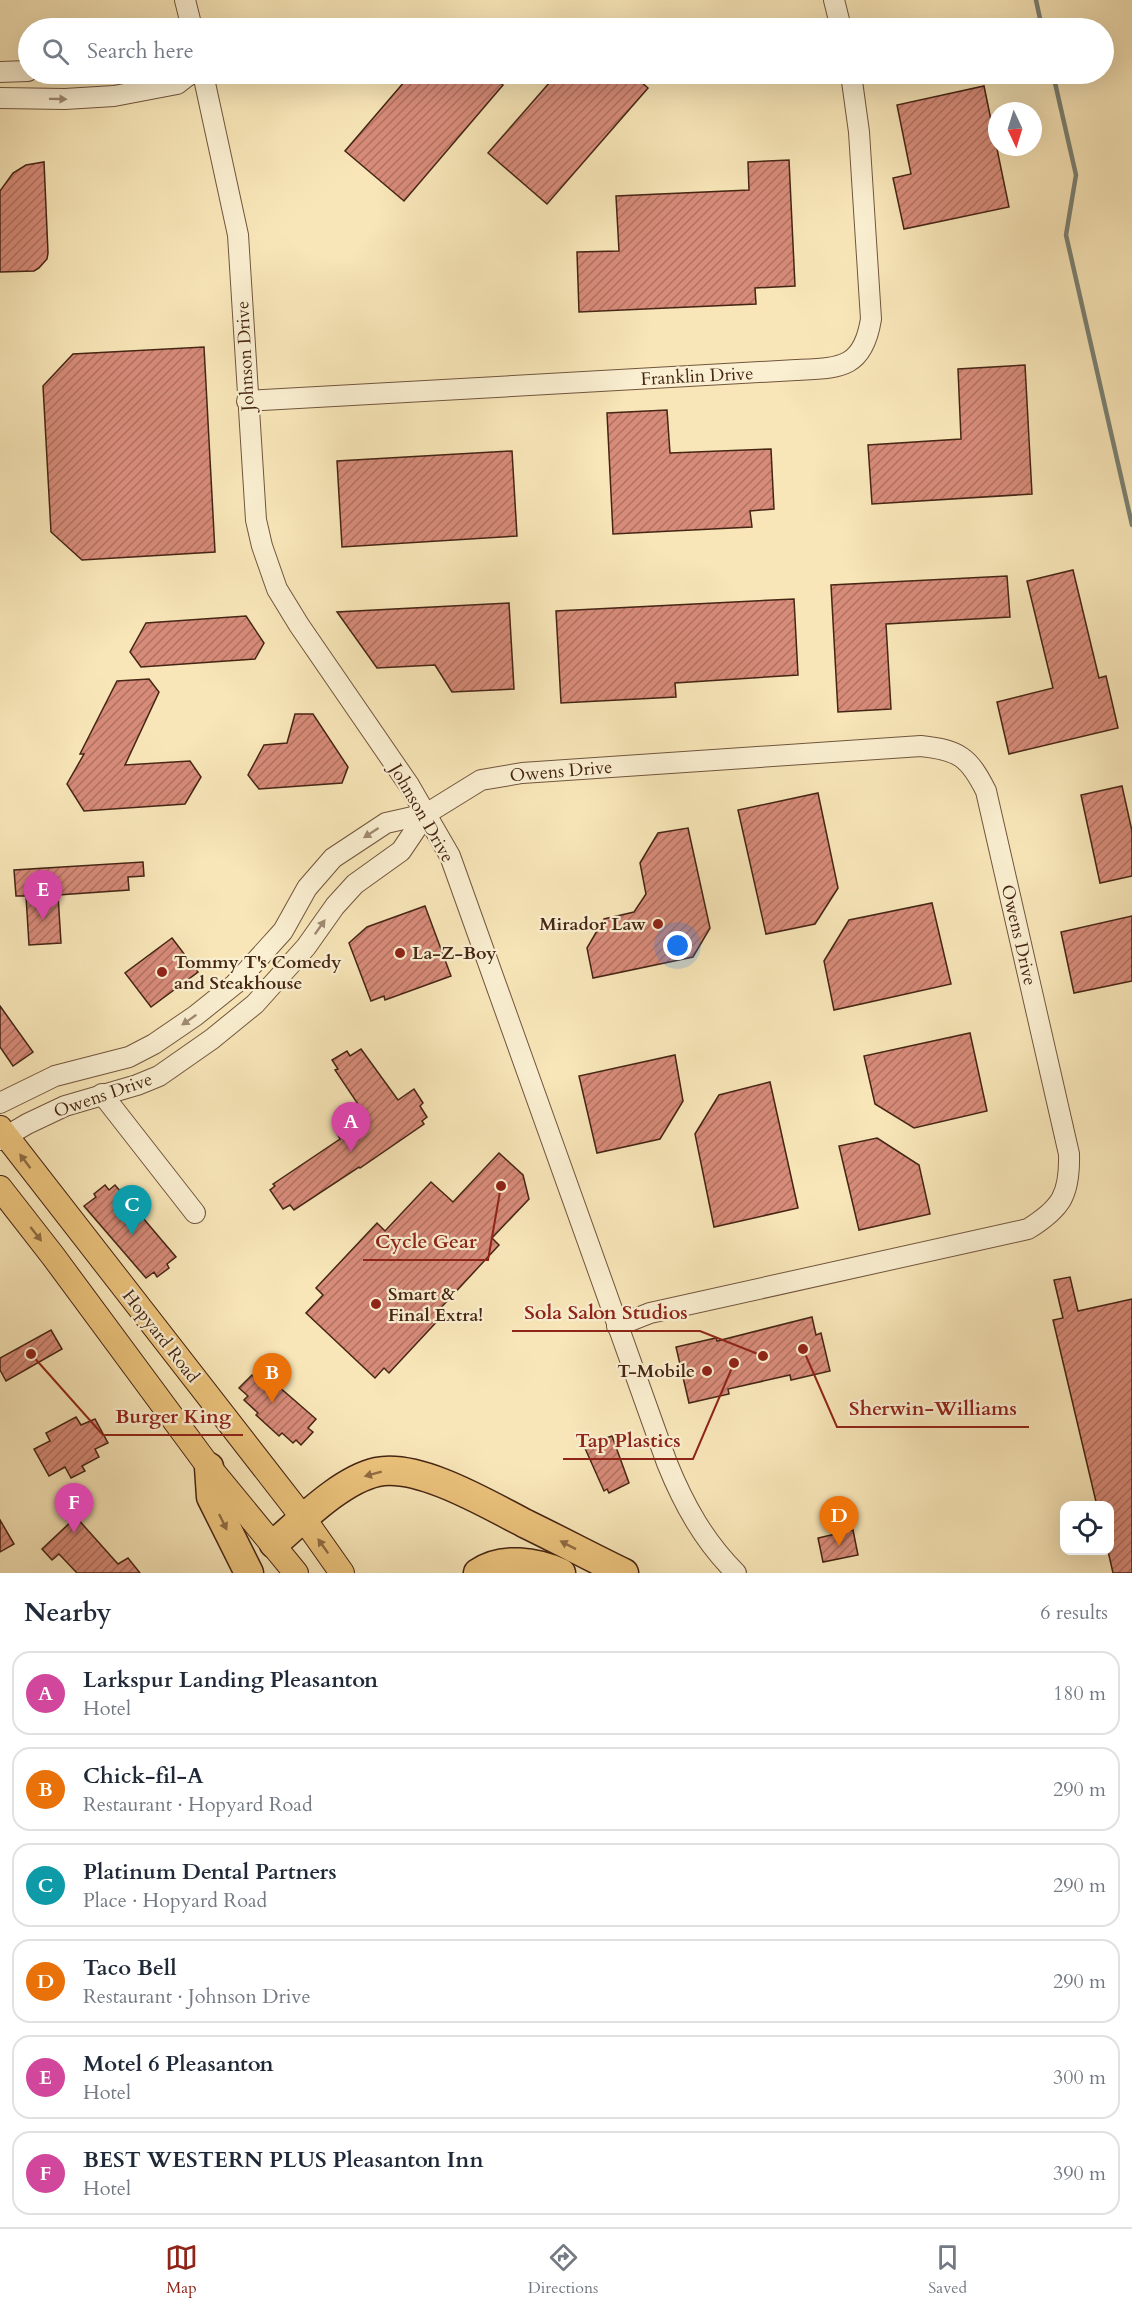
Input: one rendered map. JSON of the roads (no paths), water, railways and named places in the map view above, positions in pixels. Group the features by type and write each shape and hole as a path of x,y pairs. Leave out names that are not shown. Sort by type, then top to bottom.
{"highway":[{"path":"208,1467 211,1497 249,1573"},
{"path":"273,1544 348,1483 378,1472 404,1472 431,1478 479,1500 624,1573"},
{"path":"478,1573 513,1562 544,1565 561,1573"}],"main road":[{"name":"Hopyard Road","path":"2,1135 304,1519 342,1573"},
{"path":"0,1188 53,1256 208,1467 296,1573"}],"street":[{"path":"185,0 190,18"},
{"path":"834,0 838,18"},
{"path":"0,72 18,71"},
{"path":"0,98 65,99 114,96 177,84"},
{"name":"Johnson Drive","path":"205,84 238,235 256,520 262,546 278,589 299,625 409,785 450,856 617,1326 681,1496 700,1532 736,1573"},
{"name":"Franklin Drive","path":"247,401 805,370 841,366 856,356 865,345 871,319 860,132 853,84"},
{"name":"Owens Drive","path":"0,1103 55,1076 129,1057 154,1044 195,1016 235,984 283,931 306,888 333,858 386,823 426,814 481,780 522,773 921,746 942,748 962,756 976,771 986,791 1069,1154 1070,1178 1062,1199 1046,1217 1028,1228 650,1313 617,1326"},
{"name":"Owens Drive","path":"2,1135 65,1106 137,1085 159,1076 222,1030 255,1004 306,948 334,906 355,884 401,851 426,814"},
{"path":"255,1004 253,994 264,971 258,958"},
{"path":"222,1030 222,1023 238,1004 235,984"},
{"path":"102,1095 195,1213"}],"waterway":[{"path":"1036,0 1040,18"},
{"path":"1055,84 1076,175 1066,235 1132,525"}],"place":[{"name":"Motel 6 Pleasanton","path":"43,920"},
{"name":"Mirador Law","path":"658,924"},
{"name":"La-Z-Boy","path":"400,953"},
{"name":"Tommy T's Comedy and Steakhouse","path":"162,972"},
{"name":"Larkspur Landing Pleasanton","path":"351,1152"},
{"name":"Cycle Gear","path":"501,1186"},
{"name":"Platinum Dental Partners","path":"132,1235"},
{"name":"Smart & Final Extra!","path":"376,1304"},
{"name":"Sherwin-Williams","path":"803,1349"},
{"name":"Burger King","path":"31,1354"},
{"name":"Sola Salon Studios","path":"763,1356"},
{"name":"Tap Plastics","path":"734,1363"},
{"name":"T-Mobile","path":"707,1371"},
{"name":"Chick-fil-A","path":"272,1403"},
{"name":"BEST WESTERN PLUS Pleasanton Inn","path":"74,1533"},
{"name":"Taco Bell","path":"839,1546"}]}
